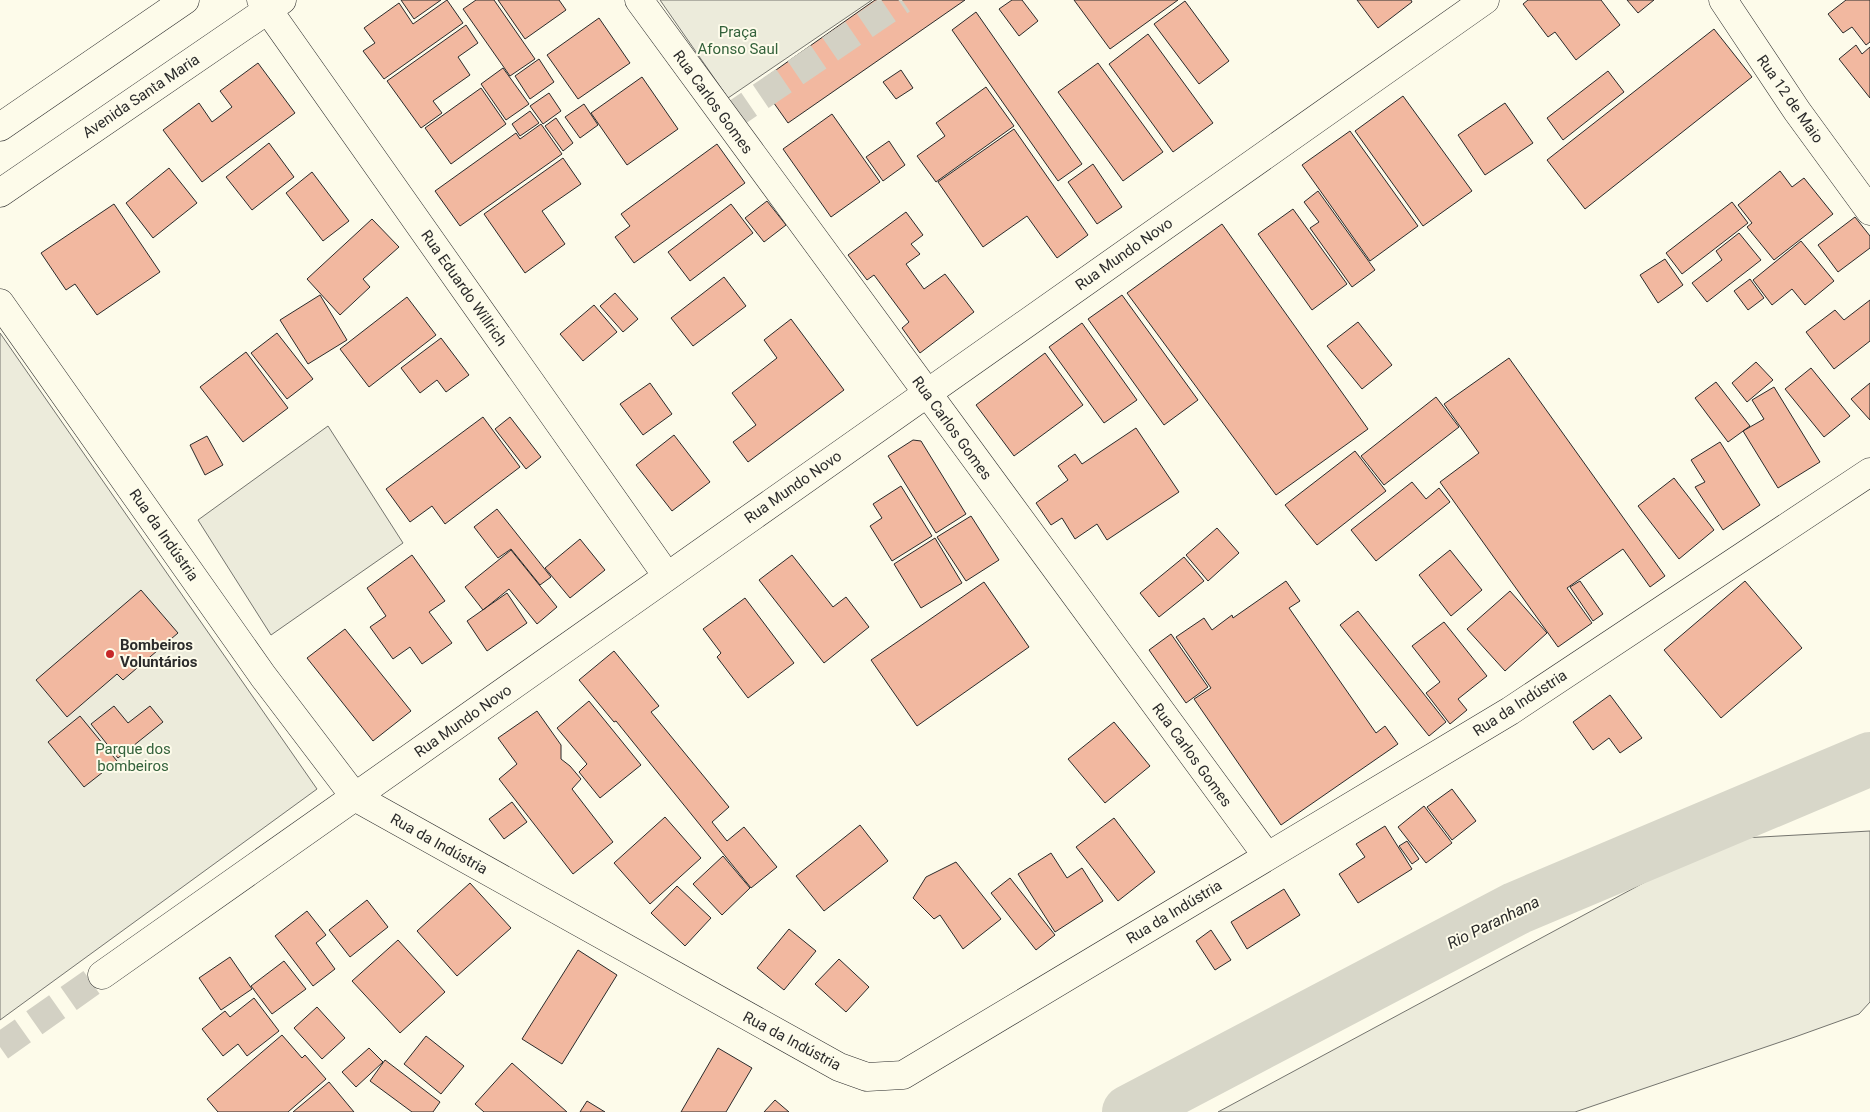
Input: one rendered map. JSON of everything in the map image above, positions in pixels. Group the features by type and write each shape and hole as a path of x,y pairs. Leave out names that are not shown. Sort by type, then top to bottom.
{"main road":[{"path":"0,127 185,0"},
{"name":"Rua Carlos Gomes","path":"639,0 1267,856"},
{"name":"Rua Mundo Novo","path":"102,975 1485,0"},
{"name":"Rua 12 de Maio","path":"1723,0 1797,111 1866,204"},
{"name":"Avenida Santa Maria","path":"0,193 270,3"},
{"name":"Rua Eduardo Willrich","path":"270,3 667,576"},
{"name":"Rua da Indústria","path":"0,303 263,676 355,797 839,1068 867,1077 903,1075 1510,711 1870,472"}],"green space":[{"name":"Praça Afonso Saul","path":"660,0 872,0 728,98"},
{"name":"Parque dos bombeiros","path":"0,333 317,789 0,1020"},
{"path":"328,426 403,543 271,635 198,520"},
{"path":"1870,831 1870,1002 1859,1014 1575,1112 1218,1112 1725,839"}],"building":[{"path":"401,0 441,0 414,19"},
{"path":"447,0 463,23 384,79 363,51 375,43 364,28 399,3 413,24"},
{"path":"476,0 494,0 535,59 510,76 463,9"},
{"path":"498,0 559,0 566,10 525,39"},
{"path":"875,0 965,0 788,123 759,82"},
{"path":"1012,0 1022,0 1038,21 1019,36 999,9"},
{"path":"1074,0 1178,0 1110,49"},
{"path":"1357,0 1411,0 1412,2 1378,28"},
{"path":"1528,0 1601,0 1620,25 1576,60 1555,32 1548,37 1523,4"},
{"path":"1627,0 1654,0 1638,13"},
{"path":"1846,0 1870,0 1870,42 1866,45 1852,27 1843,33 1828,14"},
{"path":"1185,1 1229,61 1199,84 1154,24"},
{"path":"976,12 1082,164 1058,181 952,30"},
{"path":"599,18 630,63 578,99 547,55"},
{"path":"466,25 478,43 458,57 470,75 433,101 442,113 421,128 387,81"},
{"path":"1714,29 1752,77 1585,209 1547,160"},
{"path":"1148,34 1213,123 1173,152 1109,64"},
{"path":"1856,45 1862,54 1870,47 1870,98 1839,59"},
{"path":"539,59 554,82 530,99 515,76"},
{"path":"258,63 295,113 202,182 163,130 199,103 212,122 232,107 220,91"},
{"path":"1098,63 1163,152 1123,181 1058,92"},
{"path":"503,68 529,104 506,120 481,84"},
{"path":"901,70 913,88 896,99 883,82"},
{"path":"1608,71 1624,92 1563,140 1547,118"},
{"path":"642,77 678,129 627,165 591,113"},
{"path":"986,87 1014,126 936,182 917,156 945,136 936,123"},
{"path":"481,88 506,124 451,164 425,128"},
{"path":"549,93 561,111 543,124 530,106"},
{"path":"1403,96 1472,191 1423,226 1355,131"},
{"path":"1505,103 1533,143 1485,175 1458,135"},
{"path":"584,104 598,125 580,138 565,117"},
{"path":"530,111 539,123 520,136 512,124"},
{"path":"832,114 880,182 831,217 783,149"},
{"path":"556,118 573,143 563,151 545,126"},
{"path":"541,124 562,154 460,226 435,191 516,133 520,139"},
{"path":"1014,129 1088,235 1057,258 1027,216 983,247 938,182"},
{"path":"1350,131 1418,226 1370,261 1302,165"},
{"path":"889,141 905,165 883,181 866,157"},
{"path":"269,143 294,177 252,210 226,177"},
{"path":"717,144 745,183 634,263 615,237 630,226 621,214"},
{"path":"563,158 581,184 542,211 565,244 525,273 484,214"},
{"path":"1093,164 1122,207 1097,224 1068,182"},
{"path":"169,168 197,203 153,238 126,203"},
{"path":"1780,171 1792,187 1804,178 1833,214 1774,260 1747,227 1752,223 1738,205"},
{"path":"312,172 349,221 323,241 286,193"},
{"path":"1318,191 1375,270 1352,287 1310,228 1319,222 1304,202"},
{"path":"767,201 786,225 764,242 745,218"},
{"path":"1732,202 1748,223 1682,274 1666,253"},
{"path":"114,204 160,272 97,315 75,284 66,290 41,253"},
{"path":"731,204 753,233 690,281 668,252"},
{"path":"1293,209 1347,284 1312,310 1258,234"},
{"path":"906,212 923,235 911,244 920,254 906,264 924,289 945,274 974,312 920,353 902,328 909,322 874,275 867,280 848,255"},
{"path":"1855,217 1870,236 1870,248 1838,272 1818,245"},
{"path":"372,219 399,247 363,279 370,287 340,315 307,279"},
{"path":"1222,224 1368,429 1276,495 1127,293"},
{"path":"1739,233 1761,260 1707,302 1692,283 1722,260 1716,251"},
{"path":"1801,241 1834,281 1805,305 1792,289 1772,305 1753,280"},
{"path":"1665,259 1683,285 1658,303 1640,275"},
{"path":"724,277 746,306 693,346 671,318"},
{"path":"1750,279 1764,298 1748,310 1734,291"},
{"path":"615,293 638,319 623,332 600,306"},
{"path":"320,295 347,340 308,364 280,320"},
{"path":"1122,295 1198,400 1164,425 1088,319"},
{"path":"407,297 436,335 369,387 340,349"},
{"path":"1870,300 1870,341 1834,369 1806,332 1835,310 1844,320"},
{"path":"594,305 617,332 583,361 560,334"},
{"path":"791,319 844,390 748,462 733,442 756,425 732,393 777,358 764,340"},
{"path":"1358,322 1392,365 1362,389 1327,346"},
{"path":"1082,323 1137,400 1104,423 1049,347"},
{"path":"277,333 313,379 287,399 251,353"},
{"path":"441,338 469,375 446,392 437,380 420,393 401,368"},
{"path":"246,352 288,408 243,442 200,387"},
{"path":"1045,353 1083,405 1014,456 976,405"},
{"path":"1509,358 1665,576 1650,587 1623,549 1567,588 1592,623 1558,647 1440,482 1479,453 1444,404"},
{"path":"1756,362 1773,380 1747,402 1732,383"},
{"path":"1811,368 1850,416 1824,437 1785,389"},
{"path":"1716,382 1750,426 1728,442 1695,398"},
{"path":"650,383 672,414 643,435 620,404"},
{"path":"1870,383 1870,420 1851,399"},
{"path":"1774,387 1820,462 1778,488 1743,431 1764,419 1752,400"},
{"path":"1436,397 1459,427 1384,485 1361,456"},
{"path":"483,417 520,467 445,524 432,506 410,522 386,489"},
{"path":"510,417 541,457 526,469 495,429"},
{"path":"1136,428 1179,492 1107,540 1097,524 1075,539 1062,518 1051,525 1036,503 1068,480 1058,466 1075,454 1082,464"},
{"path":"674,435 710,482 672,511 636,465"},
{"path":"207,436 223,465 205,475 190,445"},
{"path":"913,440 921,441 966,514 936,533 888,456"},
{"path":"1720,442 1760,505 1723,530 1695,487 1705,482 1691,460"},
{"path":"1355,451 1386,491 1317,545 1285,505"},
{"path":"1674,478 1714,530 1679,559 1638,506"},
{"path":"1412,482 1426,499 1439,488 1450,502 1376,561 1351,530"},
{"path":"901,486 932,536 892,561 870,526 882,518 873,504"},
{"path":"497,509 551,577 540,585 511,549 498,558 474,527"},
{"path":"971,516 999,560 966,581 937,537"},
{"path":"1217,528 1239,553 1208,581 1186,555"},
{"path":"935,538 962,583 921,608 894,564"},
{"path":"580,539 605,570 570,598 545,568"},
{"path":"511,550 557,607 537,624 509,589 483,610 465,587"},
{"path":"1450,550 1482,590 1451,616 1419,575"},
{"path":"412,555 445,601 429,612 452,643 422,664 410,647 393,659 370,627 386,616 367,588"},
{"path":"792,555 833,607 846,597 869,627 824,663 759,580"},
{"path":"1184,557 1204,581 1159,617 1140,593"},
{"path":"1286,581 1300,601 1289,608 1376,733 1385,726 1398,744 1281,825 1194,699 1211,688 1176,637 1204,618 1212,630 1232,615 1233,618"},
{"path":"1580,581 1603,614 1593,621 1570,587"},
{"path":"1745,581 1802,648 1721,718 1664,650"},
{"path":"984,582 1029,647 917,726 871,660"},
{"name":"Bombeiros Voluntários","path":"141,590 178,633 123,680 117,674 67,717 36,680"},
{"path":"1510,591 1547,633 1505,671 1467,629"},
{"path":"507,593 527,623 487,651 467,621"},
{"path":"745,598 794,663 748,698 717,657 721,653 703,629"},
{"path":"1358,611 1446,722 1429,736 1340,625"},
{"path":"1444,622 1487,676 1458,699 1467,710 1450,724 1426,693 1440,682 1412,646"},
{"path":"345,629 411,711 373,741 307,658"},
{"path":"1171,634 1208,687 1186,703 1149,650"},
{"path":"614,651 659,706 651,712 729,807 712,822 727,841 744,827 777,867 751,888 616,721 614,722 579,680"},
{"path":"1610,695 1642,738 1620,753 1609,738 1593,750 1573,722"},
{"path":"589,701 641,765 600,798 579,772 587,764 557,728"},
{"path":"114,706 128,723 150,706 163,722 118,758 91,724"},
{"path":"537,711 561,745 561,759 581,779 572,789 613,842 573,874 499,779 517,764 498,738"},
{"path":"80,716 117,761 84,787 48,742"},
{"path":"1114,722 1150,766 1105,803 1068,759"},
{"path":"1452,789 1476,821 1452,840 1427,807"},
{"path":"512,802 527,822 504,839 489,819"},
{"path":"1424,806 1452,843 1426,863 1398,827"},
{"path":"665,817 701,858 650,904 614,863"},
{"path":"1114,818 1155,872 1118,901 1076,847"},
{"path":"860,825 888,861 824,911 796,876"},
{"path":"1385,826 1412,869 1358,903 1339,874 1365,857 1356,844"},
{"path":"1407,841 1419,859 1412,864 1399,846"},
{"path":"1051,853 1067,878 1082,868 1103,901 1055,932 1018,874"},
{"path":"723,856 750,888 722,915 693,884"},
{"path":"956,862 1001,919 963,949 940,915 934,919 913,898 926,877"},
{"path":"1010,878 1055,935 1036,950 991,893"},
{"path":"470,883 511,928 457,976 417,931"},
{"path":"677,886 711,918 685,946 651,913"},
{"path":"1284,889 1300,915 1247,949 1231,922"},
{"path":"367,900 388,927 350,957 329,930"},
{"path":"307,911 326,935 316,943 335,969 313,986 275,936"},
{"path":"789,929 816,951 784,990 757,968"},
{"path":"1211,930 1231,960 1215,970 1196,941"},
{"path":"398,940 445,992 400,1033 352,981"},
{"path":"578,950 617,975 562,1064 522,1039"},
{"path":"230,957 252,989 221,1010 199,978"},
{"path":"839,959 869,987 846,1012 815,984"},
{"path":"284,961 306,989 272,1014 251,986"},
{"path":"254,998 279,1031 247,1056 238,1044 223,1056 202,1029 225,1011 230,1017"},
{"path":"317,1007 345,1038 322,1059 294,1028"},
{"path":"282,1035 302,1058 305,1055 326,1079 288,1112 218,1112 207,1099"},
{"path":"426,1036 464,1066 441,1094 404,1064"},
{"path":"369,1048 383,1062 356,1087 342,1072"},
{"path":"718,1048 752,1068 726,1112 681,1112"},
{"path":"385,1060 440,1102 433,1112 412,1112 370,1081"},
{"path":"512,1063 567,1112 484,1112 475,1104"},
{"path":"329,1082 354,1112 293,1112"},
{"path":"775,1100 789,1112 764,1112"},
{"path":"587,1101 605,1112 580,1112"}],"waterway":[{"name":"Rio Paranhana","path":"1129,1112 1517,908 1870,759"}],"tunnel":[{"path":"726,120 902,0"},
{"path":"0,1047 102,975"}],"place":[{"name":"Bombeiros Voluntários","path":"110,654"}]}
